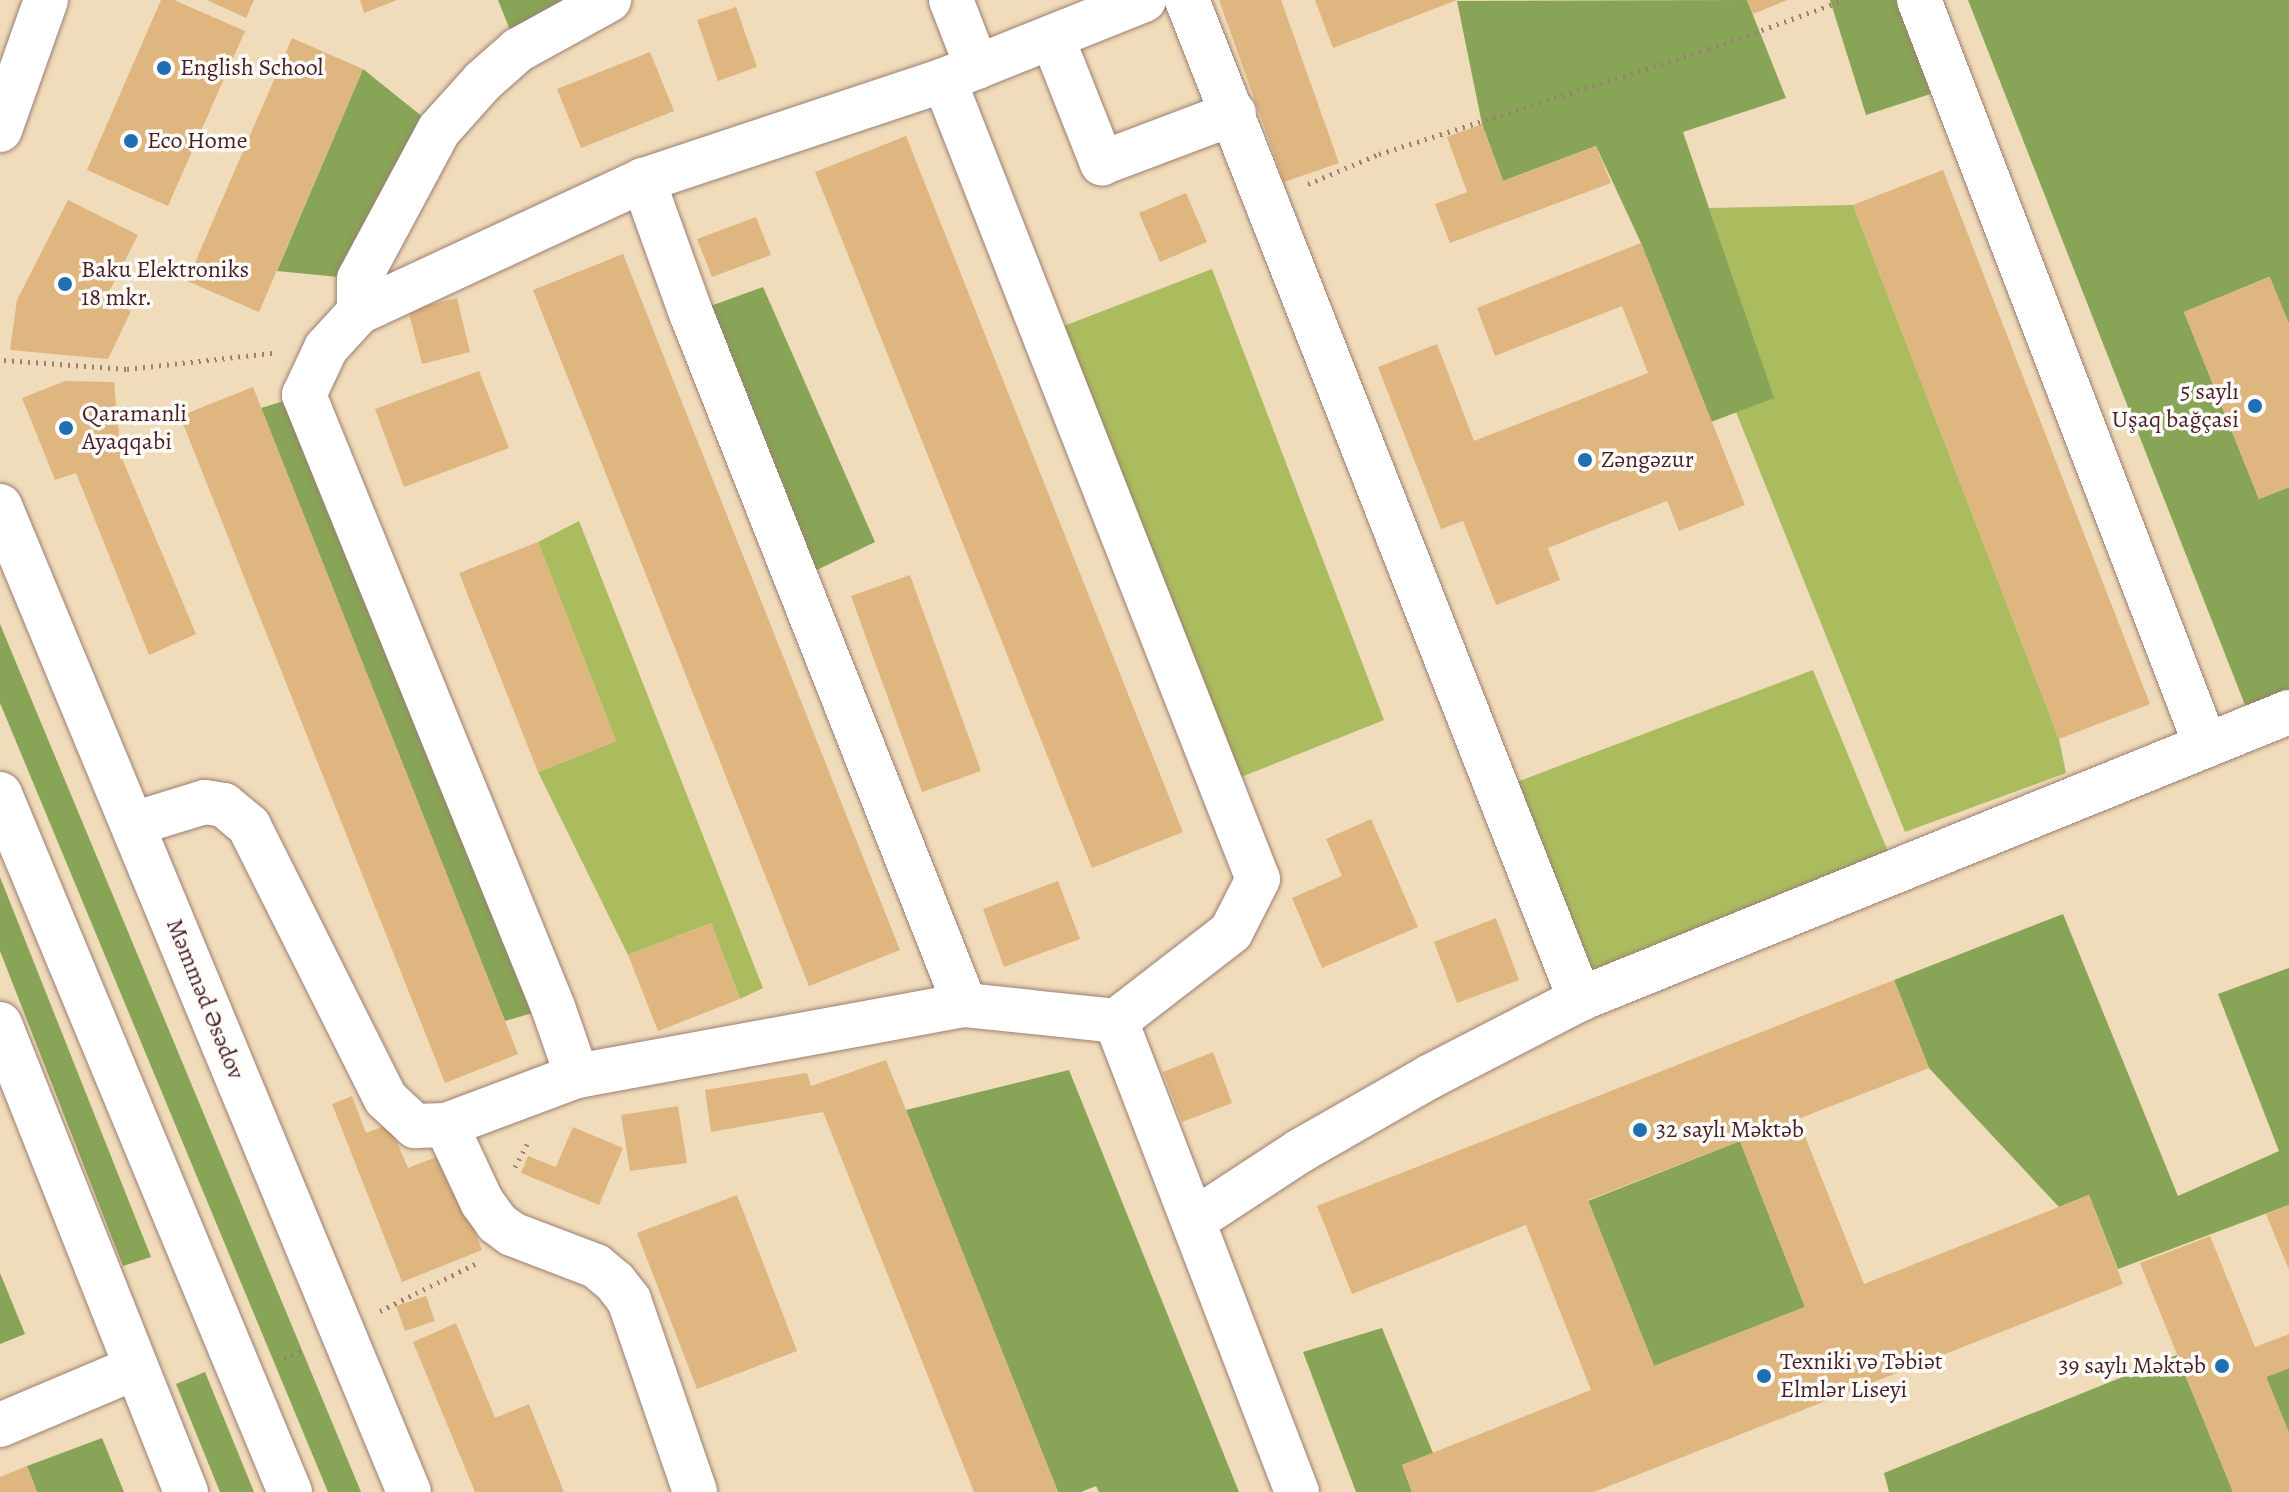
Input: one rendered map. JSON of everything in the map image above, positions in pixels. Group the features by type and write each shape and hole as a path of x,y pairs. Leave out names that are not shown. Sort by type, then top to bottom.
{"main road":[{"path":"359,312 359,279 439,130 483,81 518,50 609,0"},
{"path":"133,824 205,802 224,805 249,826 386,1099 415,1126 446,1125 577,1076 965,1005 1116,1021 1231,932 1258,879 960,73 951,0"},
{"path":"577,1076 553,1007 304,395 326,348 359,312 643,180 960,73 1144,0"},
{"path":"1187,0 1269,201 1580,999"},
{"path":"1919,0 2206,746"},
{"path":"0,101 40,9"},
{"path":"0,130 40,9"},
{"path":"1052,37 1102,163 1234,113"},
{"path":"643,180 691,313 965,1005"},
{"name":"Məmməd Əsədov","path":"0,506 409,1492"},
{"path":"1193,1221 1300,1151 1429,1077 1580,999 2289,712"},
{"path":"0,794 290,1492"},
{"path":"1116,1021 1297,1492"},
{"path":"0,1024 186,1492"},
{"path":"446,1125 482,1202 497,1223 512,1234 596,1266 615,1282 629,1300 695,1492"},
{"path":"0,1425 135,1368"}],"path":[{"path":"1269,201 1379,154 1694,54 1844,0"},
{"path":"4,360 127,369 326,348"},
{"path":"241,1375 344,1334"}],"green space":[{"path":"498,0 609,0 518,50"},
{"path":"1747,0 1786,98 1683,132 1774,398 1711,422 1641,243 1596,146 1503,181 1482,124 1457,1"},
{"path":"1830,0 1918,0 1952,87 1866,115"},
{"path":"1968,0 2289,0 2289,324 2269,277 2184,312 2259,499 2289,487 2289,693 2247,710"},
{"path":"363,69 439,130 359,279 277,271"},
{"path":"1853,205 2059,739 2066,773 1905,832 1736,412 1773,398 1709,208"},
{"path":"1212,269 1384,720 1221,785 1043,334"},
{"path":"763,287 875,542 796,580 691,313"},
{"path":"304,395 553,1007 505,1021 261,408"},
{"path":"579,521 763,988 740,999 711,923 628,955 538,772 616,741 538,542"},
{"path":"0,624 361,1492 328,1492 0,703"},
{"path":"1813,670 1896,871 1580,999 1498,789"},
{"path":"0,877 151,1257 123,1266 0,951"},
{"path":"2063,914 2178,1196 2279,1151 2218,994 2289,968 2289,1205 2118,1269 2089,1195 2059,1207 1929,1068 1894,980"},
{"path":"1069,1070 1239,1492 1099,1492 1096,1486 1081,1492 1058,1492 906,1110"},
{"path":"1740,1141 1805,1307 1654,1366 1588,1201"},
{"path":"0,1273 25,1334 0,1344"},
{"path":"1382,1328 1433,1453 1402,1465 1412,1492 1356,1492 1303,1352"},
{"path":"2177,1355 2233,1492 1889,1492 1884,1473"},
{"path":"2289,1368 2289,1433 2266,1377"},
{"path":"205,1372 254,1492 220,1492 176,1384"},
{"path":"102,1438 124,1492 37,1492 27,1466"}],"building":[{"path":"161,0 174,0 245,31 168,206 87,170"},
{"path":"207,0 254,0 246,18"},
{"path":"360,0 397,0 364,13"},
{"path":"1219,0 1281,0 1339,163 1284,182"},
{"path":"1315,0 1457,0 1333,48"},
{"path":"1747,0 1787,0 1753,14"},
{"path":"736,7 757,67 718,81 697,20"},
{"path":"292,38 363,69 259,312 187,281"},
{"path":"650,52 674,111 581,148 557,89"},
{"path":"1482,124 1503,181 1596,146 1611,183 1450,243 1435,204 1467,192 1447,137"},
{"path":"906,136 1183,832 1092,868 815,172"},
{"path":"1943,170 2150,704 2059,739 1853,205"},
{"path":"1186,193 1207,242 1160,262 1139,213"},
{"path":"68,200 138,235 106,298 131,311 108,359 10,350 17,300"},
{"path":"756,217 771,255 712,277 697,239"},
{"path":"1641,243 1745,505 1679,531 1667,501 1548,548 1560,580 1496,605 1463,521 1441,529 1378,367 1437,344 1474,441 1648,373 1622,306 1495,356 1477,308"},
{"path":"623,254 900,950 809,986 533,290"},
{"name":"5 saylı Uşaq bağçasi","path":"2270,277 2289,324 2289,487 2259,499 2184,312"},
{"path":"457,298 470,352 422,364 408,310"},
{"path":"479,371 509,448 404,487 375,409"},
{"path":"65,381 114,382 121,456 196,634 149,655 76,473 55,480 22,398"},
{"path":"253,387 518,1054 445,1083 180,416"},
{"path":"538,542 616,741 538,772 459,573"},
{"path":"910,575 981,771 922,792 851,596"},
{"path":"1371,819 1418,927 1322,968 1292,898 1342,876 1326,839"},
{"path":"1058,881 1080,939 1004,967 983,909"},
{"path":"1496,918 1519,980 1457,1003 1434,942"},
{"path":"711,923 740,999 658,1031 628,955"},
{"path":"1894,980 1929,1068 1798,1119 1864,1284 2089,1195 2123,1284 1594,1492 1412,1492 1402,1465 1591,1390 1526,1225 1352,1294 1317,1206","holes":["1740,1141 1805,1307 1654,1366 1588,1200"]},
{"path":"1213,1052 1232,1103 1182,1122 1163,1072"},
{"path":"886,1060 1058,1492 974,1492 823,1112 711,1132 705,1090 807,1073 811,1086"},
{"path":"352,1096 366,1133 389,1124 408,1168 444,1154 482,1250 402,1282 332,1104"},
{"path":"678,1106 687,1163 630,1171 621,1115"},
{"path":"573,1127 623,1148 599,1205 521,1173 528,1156 556,1167"},
{"path":"737,1195 797,1351 697,1389 637,1233"},
{"path":"2289,1205 2289,1270 2266,1214"},
{"name":"39 saylı Məktəb","path":"2210,1236 2255,1347 2289,1334 2289,1368 2266,1377 2289,1433 2289,1492 2233,1492 2140,1263"},
{"path":"426,1296 435,1321 405,1331 396,1306"},
{"path":"456,1323 495,1418 529,1404 564,1492 475,1492 413,1342"},
{"path":"27,1466 37,1492 0,1492 0,1477"}],"place":[{"name":"English School","path":"164,68"},
{"name":"Eco Home","path":"131,141"},
{"name":"Baku Elektroniks 18 mkr.","path":"65,284"},
{"name":"5 saylı Uşaq bağçasi","path":"2255,406"},
{"name":"Qaramanli Ayaqqabi","path":"66,428"},
{"name":"Zəngəzur","path":"1585,460"},
{"name":"32 saylı Məktəb","path":"1640,1130"},
{"name":"39 saylı Məktəb","path":"2222,1366"},
{"name":"Texniki və Təbiət Elmlər Liseyi","path":"1764,1376"}]}
